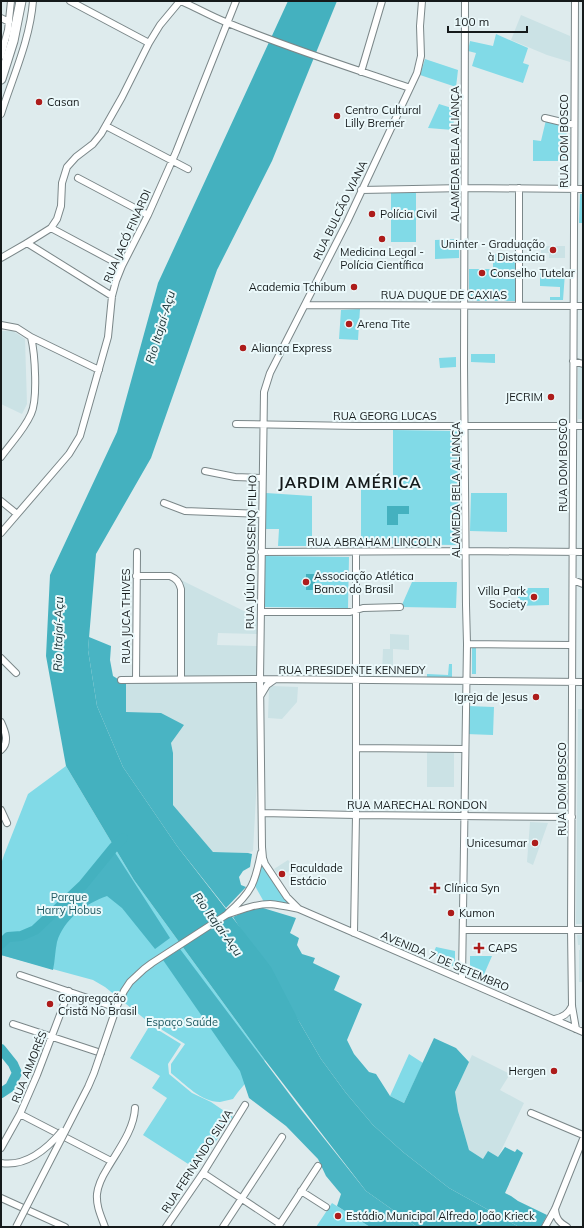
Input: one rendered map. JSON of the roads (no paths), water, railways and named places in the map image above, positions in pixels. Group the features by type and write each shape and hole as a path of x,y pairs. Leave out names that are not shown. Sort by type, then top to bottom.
{"highway":[{"path":"1,79 13,41 21,1"}],"street":[{"path":"1,56 9,22 11,1"},
{"path":"1,114 27,37 34,1"},
{"path":"70,1 149,43"},
{"path":"1,258 52,228 57,219 61,206 62,183 67,167 76,157 93,144 106,126 149,43 160,25 180,1 227,23 334,63 410,88"},
{"name":"RUA JACÓ FINARDI","path":"1,533 61,464 75,445 83,427 109,328 112,296 122,266 148,215 172,161 236,1"},
{"path":"361,72 382,1"},
{"name":"RUA BULCÃO VIANA","path":"262,425 265,385 270,373 347,222 419,68 421,56 420,26 422,1"},
{"name":"ALAMEDA BELA ALIANÇA","path":"462,979 467,681 464,305 465,1"},
{"name":"RUA DOM BOSCO","path":"575,1 572,1006 576,1028"},
{"path":"1,18 9,22"},
{"path":"545,118 574,125"},
{"path":"106,126 188,169"},
{"path":"78,178 148,215"},
{"path":"361,190 465,188 583,189"},
{"path":"519,188 519,305"},
{"path":"52,228 122,266"},
{"path":"27,243 112,296"},
{"name":"RUA DUQUE DE CAXIAS","path":"305,305 583,306"},
{"path":"1,325 17,328 31,337 99,370"},
{"path":"1,457 3,450 21,431 33,410 35,394 34,353 31,337"},
{"path":"574,361 583,364"},
{"name":"RUA GEORG LUCAS","path":"236,424 583,426"},
{"name":"RUA JÚLIO ROUSSENQ FILHO","path":"262,425 260,679 262,847"},
{"path":"205,471 235,476 262,478"},
{"path":"1,502 17,514"},
{"path":"164,503 185,511 262,514"},
{"name":"RUA JUCA THIVES","path":"136,680 137,552"},
{"name":"RUA ABRAHAM LINCOLN","path":"262,552 583,552"},
{"path":"354,933 356,815 356,552"},
{"path":"136,576 170,576 175,578 181,588 181,679"},
{"path":"573,580 583,584"},
{"path":"261,612 350,612 363,608 400,607"},
{"path":"467,644 572,645"},
{"path":"1,658 16,673"},
{"name":"RUA PRESIDENTE KENNEDY","path":"121,680 260,679 583,682"},
{"path":"260,696 267,685 274,680"},
{"path":"1,724 6,739 6,744 1,750"},
{"path":"356,748 465,749"},
{"path":"1,810 6,823"},
{"name":"RUA MARECHAL RONDON","path":"262,813 572,817"},
{"path":"16,1227 91,1080 117,1006 124,991 130,982 152,963 226,915 242,900 253,883 259,865 262,847"},
{"path":"262,847 263,858 266,864 287,897 299,909"},
{"path":"226,915 260,905 270,904 299,909"},
{"name":"AVENIDA 7 DE SETEMBRO","path":"299,909 583,1032"},
{"path":"463,930 583,930"},
{"path":"20,974 114,1007 101,1053 89,1085 26,1209"},
{"name":"RUA AIMORÉS","path":"1,1148 20,1114 37,1075 69,991"},
{"path":"555,1019 564,1016 572,1006"},
{"path":"13,1024 101,1053"},
{"name":"RUA FERNANDO SILVA","path":"166,1227 203,1173 245,1105"},
{"path":"105,1227 98,1208 98,1188 100,1181 133,1123 135,1108"},
{"path":"531,1113 583,1134"},
{"path":"20,1114 111,1162"},
{"path":"1,1163 7,1164 20,1162 38,1154 54,1140 69,1122"},
{"path":"223,1227 282,1136"},
{"path":"545,1227 555,1209 583,1139"},
{"path":"203,1173 242,1198 279,1226 318,1166"},
{"path":"302,1191 326,1207"},
{"path":"1,1198 65,1227"},
{"path":"555,1209 556,1217 567,1227"}],"water":[{"name":"Rio Itajaí-Açu","path":"288,1 337,1 272,161 217,270 151,458 96,554 88,650 97,706 123,767 177,846 271,967 300,1023 321,1059 346,1093 373,1125 403,1152 449,1188 519,1227 417,1227 366,1191 265,1060 134,880 66,766 46,656 50,575 117,432 158,283"},
{"path":"387,506 409,506 409,514 398,514 398,525 387,525"},
{"path":"306,574 315,574 315,590 306,590"}],"waterway":[{"path":"1,944 8,937 21,936 35,930 83,885 123,838"},
{"path":"1,1049 13,1064 17,1073 10,1087 1,1093"}],"place":[{"name":"Casan","path":"39,102"},
{"name":"Centro Cultural Lilly Bremer","path":"337,116"},
{"name":"Polícia Civil","path":"372,214"},
{"name":"Medicina Legal - Polícia Científica","path":"382,239"},
{"name":"Uninter - Graduação à Distancia","path":"553,250"},
{"name":"Conselho Tutelar","path":"482,273"},
{"name":"Academia Tchibum","path":"354,287"},
{"name":"Arena Tite","path":"349,324"},
{"name":"Aliança Express","path":"243,348"},
{"name":"JECRIM","path":"551,397"},
{"name":"Associação Atlética Banco do Brasil","path":"306,582"},
{"name":"Villa Park Society","path":"534,597"},
{"name":"Igreja de Jesus","path":"536,697"},
{"name":"Unicesumar","path":"535,843"},
{"name":"Faculdade Estácio","path":"282,874"},
{"name":"Clínica Syn","path":"435,888"},
{"name":"Kumon","path":"451,913"},
{"name":"CAPS","path":"479,948"},
{"name":"Congregação Cristã No Brasil","path":"50,1004"},
{"name":"Hergen","path":"554,1071"},
{"name":"Estádio Municipal Alfredo João Krieck","path":"338,1216"}],"district":[{"name":"JARDIM AMÉRICA","path":"350,482"}],"park label":[{"name":"Parque Harry Hobus","path":"69,903"},
{"name":"Espaço Saúde","path":"182,1022"}]}
